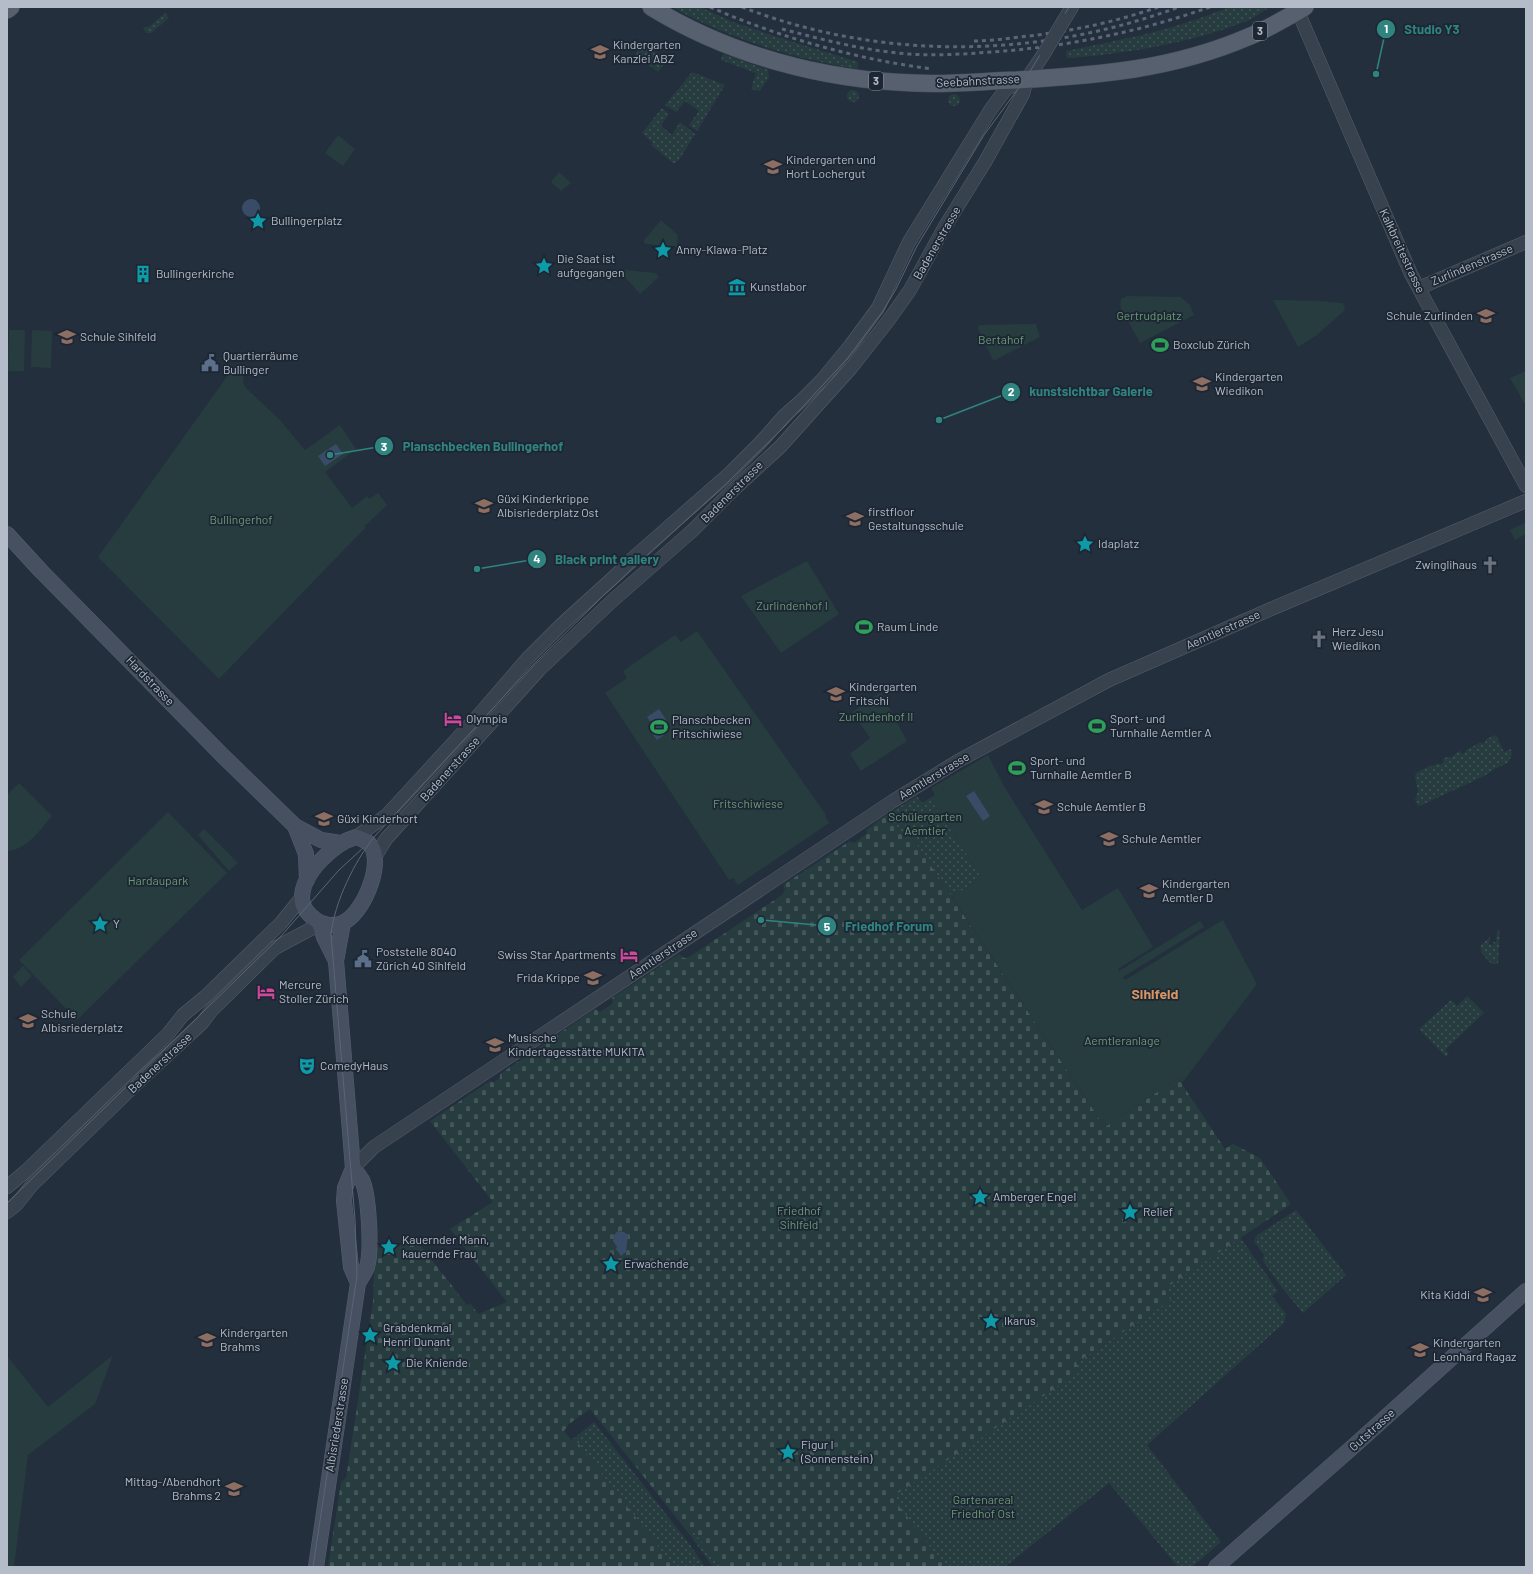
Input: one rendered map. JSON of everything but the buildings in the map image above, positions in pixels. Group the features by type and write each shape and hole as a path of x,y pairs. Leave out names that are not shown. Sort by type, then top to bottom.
{"main road":[{"path":"7,10 11,7"},
{"name":"Seebahnstrasse","path":"651,7 705,35 739,49 784,64 877,81 944,84 1100,74 1141,69 1165,64 1198,55 1248,37 1274,25 1300,8"},
{"name":"Hardstrasse","path":"7,534 41,571 221,754 295,826 320,840 340,843"},
{"name":"Hardstrasse","path":"295,826 306,854 307,880"},
{"path":"356,837 365,841 371,846 375,857 373,876 366,895 353,916 343,923 335,925 320,924 306,910 302,897 307,880 325,856 340,843 356,837"},
{"name":"Albisriederstrasse","path":"343,923 336,961 353,1168 345,1188 344,1201 351,1266 358,1283"},
{"name":"Albisriederstrasse","path":"320,924 324,937 336,961"},
{"name":"Albisriederstrasse","path":"316,1567 358,1283 367,1267 369,1235 364,1187 362,1181 353,1168"},
{"name":"Gutstrasse","path":"1216,1567 1356,1444 1526,1291"}],"street":[{"name":"Badenerstrasse","path":"375,857 386,839 539,670 612,601 692,531 732,491 780,447 851,368 910,290 944,228 985,162 1024,94 1027,79 1071,8"},
{"name":"Kalkbreitestrasse","path":"1300,8 1411,274 1526,486"},
{"name":"Badenerstrasse","path":"356,837 388,815 477,717 527,659 562,624 632,559 725,478 760,443 784,416 822,380 850,346 878,308 909,242 991,109 1006,89 1027,79"},
{"name":"Zurlindenstrasse","path":"1418,288 1526,242"},
{"name":"Aemtlerstrasse","path":"353,1168 374,1147 886,805 958,761 1109,680 1286,602 1526,501"},
{"name":"Badenerstrasse","path":"7,1187 25,1172 168,1034 184,1015 205,997 281,923 302,897"},
{"name":"Badenerstrasse","path":"7,1212 16,1205 32,1185 131,1089 202,1023 211,1011 275,948 320,924"}],"green space":[{"path":"672,7 700,7 733,22 858,62 857,69 809,59 762,46 716,29"},
{"path":"1229,7 1270,7 1244,22 1180,42 1112,54 1067,58 1066,51 1170,28"},
{"path":"165,13 169,18 151,33 146,33 143,27 149,27"},
{"path":"641,45 666,58 667,61 658,72 635,54"},
{"path":"723,54 768,70 769,77 760,91 751,89 756,73 721,60"},
{"path":"692,72 725,85 697,131 689,125 699,111 685,101 676,112 665,105"},
{"path":"851,90 855,90 859,96 855,102 851,102 847,98 847,94"},
{"path":"952,94 956,94 960,100 956,106 952,106 948,102 948,98"},
{"path":"662,108 669,114 661,126 672,135 680,122 695,134 679,160 675,163 651,145 653,143 642,133"},
{"path":"338,135 355,149 343,166 325,153"},
{"path":"559,172 571,183 561,191 551,182"},
{"path":"661,220 678,235 677,247 644,243 644,240"},
{"path":"624,270 656,273 659,277 640,294 624,276"},
{"name":"Gertrudplatz","path":"1127,296 1181,297 1190,305 1194,315 1140,343 1120,306 1121,299"},
{"path":"1273,300 1343,303 1345,310 1317,335 1298,347"},
{"name":"Bertahof","path":"1036,324 1040,337 995,360 993,360 978,329 978,326 981,325"},
{"path":"9,330 25,330 24,371 8,371"},
{"path":"32,330 52,331 51,368 31,367"},
{"name":"Bullingerhof","path":"233,368 244,374 243,382 246,388 280,420 305,450 340,425 356,449 325,472 352,508 367,496 369,499 378,493 387,505 366,525 364,523 366,527 219,679 98,557"},
{"path":"1526,371 1526,406 1510,378"},
{"path":"1525,523 1526,534 1515,540 1510,530"},
{"name":"Zurlindenhof I","path":"807,561 839,614 781,653 741,596"},
{"name":"Fritschiwiese","path":"697,631 826,815 825,816 829,823 738,885 733,878 729,880 605,693 627,678 623,671 675,635 681,642"},
{"name":"Zurlindenhof II","path":"881,692 907,741 861,771 850,754 870,738 852,712"},
{"path":"1496,735 1504,752 1511,749 1512,754 1508,763 1494,769 1486,775 1418,806 1415,800 1418,791 1415,777 1416,773 1439,763 1440,765 1444,762 1443,759 1452,757 1461,751 1462,754 1466,752 1466,750 1481,742 1482,744 1486,741 1486,739"},
{"name":"Aemtleranlage","path":"988,755 1005,788 1082,910 1118,888 1153,947 1118,969 1119,971 1200,921 1204,927 1123,977 1125,980 1223,920 1257,984 1182,1083 1178,1078 1105,1127 952,897 982,878 930,798 935,795 931,788"},
{"path":"19,783 52,816 38,833 27,843 14,850 7,851 7,795"},
{"name":"Schülergarten Aemtler","path":"917,796 922,803 930,798 982,878 952,897 909,833 903,837 888,814"},
{"name":"Hardaupark","path":"168,812 227,873 77,1020 19,960"},
{"name":"Friedhof Sihlfeld","path":"888,814 903,837 909,833 1105,1127 1178,1078 1225,1149 1233,1144 1260,1158 1291,1204 1164,1289 1171,1300 1076,1363 1081,1371 892,1497 944,1565 941,1567 722,1567 694,1532 690,1535 590,1409 569,1424 564,1431 571,1440 574,1438 674,1567 328,1567 341,1482 346,1478 373,1302 375,1248 399,1246 413,1236 467,1305 471,1304 478,1314 507,1302 450,1229 493,1202 430,1121 490,1081 494,1082 500,1078 500,1074 595,1009 600,1012 612,1004 612,998 679,954 684,958 689,957 782,895 785,889 783,885 850,841 852,843 856,842 867,833 866,830"},
{"name":"Hardaupark","path":"204,829 238,863 229,871 198,835"},
{"path":"1500,929 1498,964 1492,964 1482,953 1481,945 1490,937 1489,944 1493,945 1493,942 1496,942 1497,932"},
{"path":"23,966 32,976 21,987 13,977"},
{"path":"1467,996 1484,1013 1445,1050 1449,1054 1446,1057 1419,1029 1451,1000 1457,1006"},
{"path":"1296,1210 1346,1275 1303,1313 1282,1288 1263,1261 1264,1255 1254,1242 1256,1236"},
{"name":"Gartenareal Friedhof Ost","path":"1240,1237 1278,1291 1272,1296 1286,1314 1284,1323 1147,1445 1221,1542 1192,1567 1178,1567 1109,1483 1005,1567 941,1567 944,1565 891,1497 1080,1371 1075,1364 1170,1300 1164,1289"},
{"path":"113,1355 95,1404 28,1455 14,1567 7,1567 7,1356 48,1407"},
{"path":"594,1422 691,1546 705,1567 674,1567 574,1438"},
{"path":"694,1532 722,1567 713,1567 690,1535"}],"water":[{"path":"251,199 257,202 260,208 257,214 251,217 245,214 242,208 245,202"},
{"path":"336,444 343,454 325,466 318,456"},
{"name":"Planschbecken Fritschiwiese","path":"659,709 669,724 661,730 664,735 657,740 652,733 656,730 647,717"},
{"path":"974,791 990,816 983,821 966,796"},
{"path":"618,1231 624,1232 628,1235 626,1252 621,1256 613,1241 614,1235"}],"tram line":[{"path":"313,1567 357,1276 355,1219 331,935 336,909 353,869 375,836 533,665 605,594 726,484 784,427 847,359 883,311 896,289 917,246 984,135 1026,78 1069,7"},
{"path":"7,1203 282,935 339,870 363,848"}],"railway":[{"path":"710,7 791,38 819,46 904,65 932,69"},
{"path":"742,7 795,25 849,37 904,44 960,47 1015,44 1071,37 1125,24 1179,7"},
{"path":"974,41 1072,30 1124,18 1158,7"},
{"path":"782,29 861,48 893,53 919,55 961,54 1019,50 1102,37 1156,24 1210,7"}],"place":[{"name":"Kindergarten Kanzlei ABZ","path":"600,52"},
{"name":"Studio Y3","path":"1376,74"},
{"name":"Kindergarten und Hort Lochergut","path":"773,167"},
{"name":"Bullingerplatz","path":"258,221"},
{"name":"Anny-Klawa-Platz","path":"663,250"},
{"name":"Die Saat ist aufgegangen","path":"544,266"},
{"name":"Bullingerkirche","path":"143,274"},
{"name":"Kunstlabor","path":"737,287"},
{"name":"Schule Zurlinden","path":"1486,316"},
{"name":"Schule Sihlfeld","path":"67,337"},
{"name":"Boxclub Zürich","path":"1160,345"},
{"name":"Quartierräume Bullinger","path":"210,363"},
{"name":"Kindergarten Wiedikon","path":"1202,384"},
{"name":"kunstsichtbar Galerie","path":"939,420"},
{"name":"Planschbecken Bullingerhof","path":"330,455"},
{"name":"Güxi Kinderkrippe Albisriederplatz Ost","path":"484,506"},
{"name":"firstfloor Gestaltungsschule","path":"855,519"},
{"name":"Idaplatz","path":"1085,544"},
{"name":"Zwinglihaus","path":"1490,565"},
{"name":"Black print gallery","path":"477,569"},
{"name":"Raum Linde","path":"864,627"},
{"name":"Herz Jesu Wiedikon","path":"1319,639"},
{"name":"Kindergarten Fritschi","path":"836,694"},
{"name":"Olympia","path":"453,719"},
{"name":"Sport- und Turnhalle Aemtler A","path":"1097,726"},
{"name":"Planschbecken Fritschiwiese","path":"659,727"},
{"name":"Sport- und Turnhalle Aemtler B","path":"1017,768"},
{"name":"Schule Aemtler B","path":"1044,807"},
{"name":"Güxi Kinderhort","path":"324,819"},
{"name":"Schule Aemtler","path":"1109,839"},
{"name":"Kindergarten Aemtler D","path":"1149,891"},
{"name":"Friedhof Forum","path":"761,920"},
{"name":"Y","path":"100,924"},
{"name":"Swiss Star Apartments","path":"629,955"},
{"name":"Poststelle 8040 Zürich 40 Sihlfeld","path":"363,959"},
{"name":"Frida Krippe","path":"593,978"},
{"name":"Mercure Stoller Zürich","path":"266,992"},
{"name":"Schule Albisriederplatz","path":"28,1021"},
{"name":"Musische Kindertagesstätte MUKITA","path":"495,1045"},
{"name":"ComedyHaus","path":"307,1066"},
{"name":"Amberger Engel","path":"980,1197"},
{"name":"Relief","path":"1130,1212"},
{"name":"Kauernder Mann, kauernde Frau","path":"389,1247"},
{"name":"Erwachende","path":"611,1264"},
{"name":"Kita Kiddi","path":"1483,1295"},
{"name":"Ikarus","path":"991,1321"},
{"name":"Grabdenkmal Henri Dunant","path":"370,1335"},
{"name":"Kindergarten Brahms","path":"207,1340"},
{"name":"Kindergarten Leonhard Ragaz","path":"1420,1350"},
{"name":"Die Kniende","path":"393,1363"},
{"name":"Figur I (Sonnenstein)","path":"788,1452"},
{"name":"Mittag-/Abendhort Brahms 2","path":"234,1489"}],"district":[{"name":"Sihlfeld","path":"1155,994"}]}
